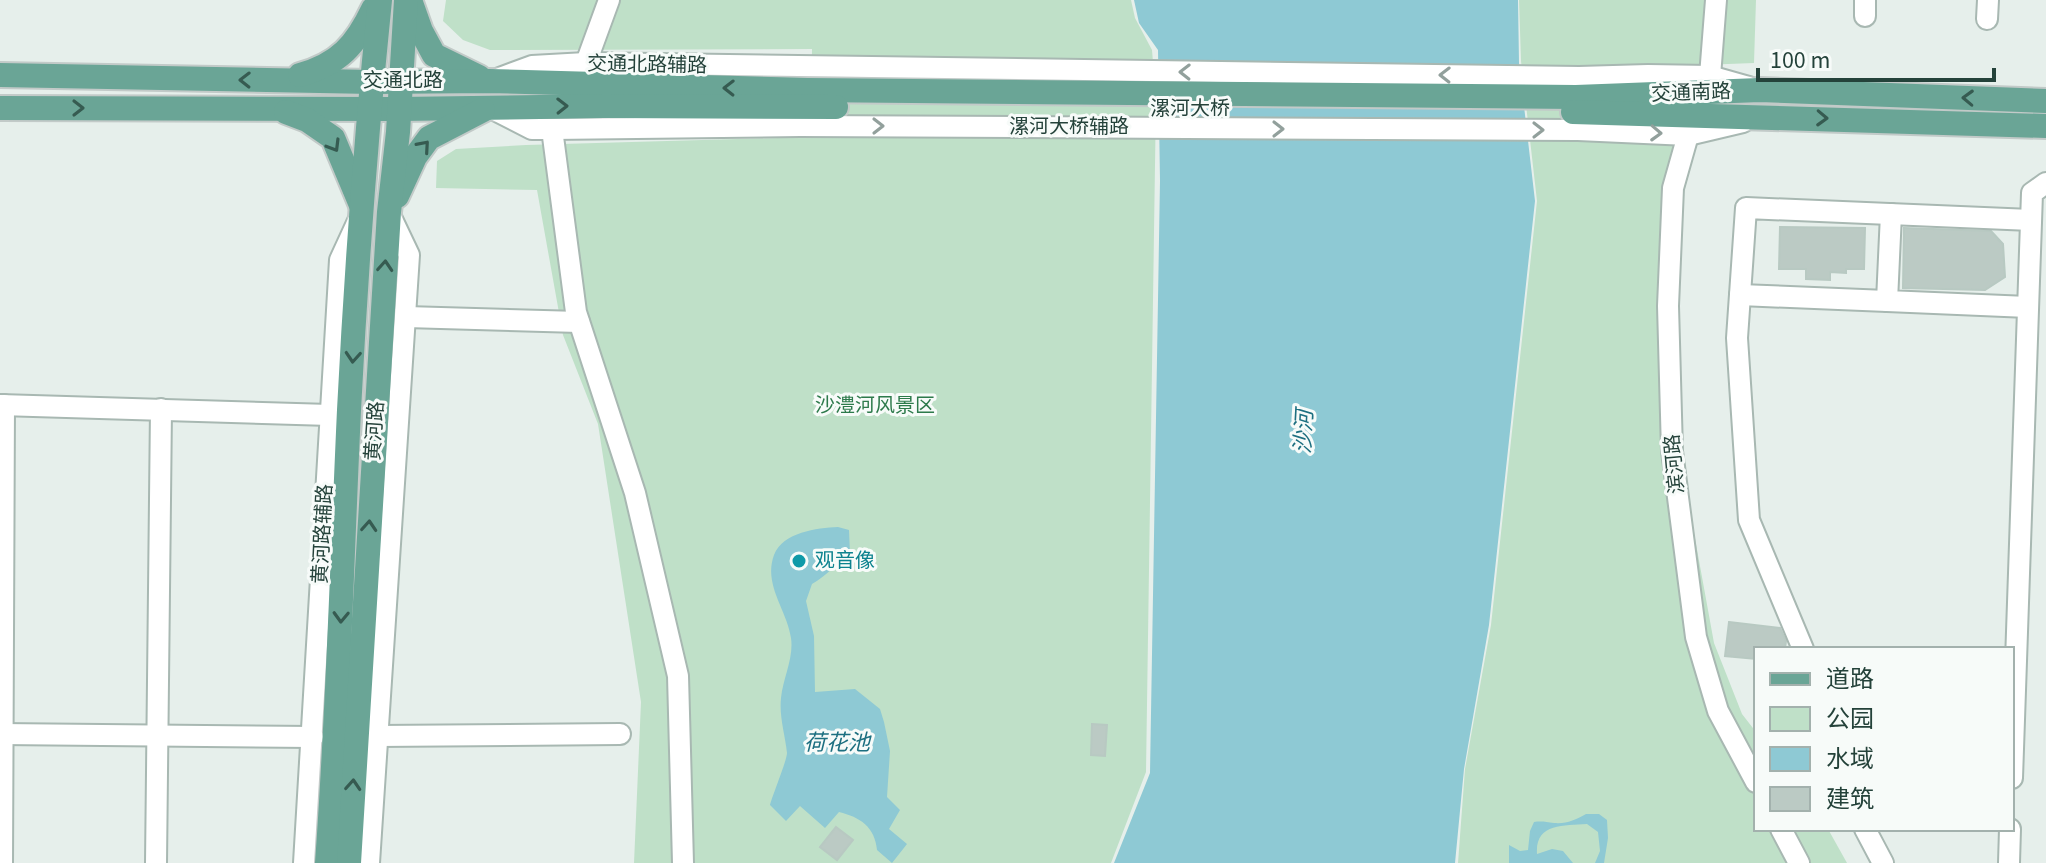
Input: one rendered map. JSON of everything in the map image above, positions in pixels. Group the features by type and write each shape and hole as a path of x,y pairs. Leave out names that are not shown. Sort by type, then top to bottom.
{"main road":[{"path":"280,80 314,71 339,58 361,34 379,0"},
{"name":"黄河路","path":"327,863 337,721 350,409 379,0"},
{"path":"408,0 434,55 489,81"},
{"name":"黄河路","path":"349,863 389,212 408,0"},
{"name":"交通北路","path":"0,75 372,82 489,81 805,97"},
{"name":"交通南路","path":"1577,104 1760,90 2046,101"},
{"name":"交通北路","path":"0,108 399,109 805,97"},
{"name":"漯河大桥","path":"805,97 1577,104"},
{"name":"交通南路","path":"1577,104 1767,116 2046,126"},
{"path":"389,212 415,157 429,138 489,107"},
{"path":"276,108 307,120 333,138 363,210"}],"street":[{"path":"586,63 609,0"},
{"path":"1710,76 1716,0"},
{"name":"交通北路辅路","path":"489,81 532,66 586,63 805,97"},
{"path":"1577,104 1648,75 1710,76 1760,90"},
{"path":"489,107 532,129 805,97 1577,104 1688,135 1767,116"},
{"path":"552,129 576,312 635,493 678,676 683,863"},
{"name":"滨河路","path":"1688,135 1673,188 1668,306 1672,451 1696,637 1718,711 1754,778"},
{"path":"2014,658 2032,193 2046,183"},
{"path":"1802,647 1749,520 1737,338 1746,208 2031,220"},
{"name":"黄河路辅路","path":"304,863 340,260 363,210"},
{"path":"369,863 409,255 389,212"},
{"path":"1887,301 1891,214"},
{"path":"1740,295 2028,307"},
{"path":"406,317 579,322"},
{"path":"2,863 2,405 330,415"},
{"path":"156,863 161,409"},
{"path":"1,734 313,737"},
{"path":"377,736 620,734"},
{"path":"1782,831 1799,863"},
{"path":"1866,831 1883,863"},
{"path":"2009,863 2010,831"}],"green space":[{"name":"沙澧河风景区","path":"446,0 1131,0 1135,18 1152,50 1156,98 1146,772 1111,863 634,863 641,702 598,424 563,335 537,190 436,188 437,161 456,149 811,137 812,49 490,50 463,40 443,21"},
{"path":"1519,0 1756,0 1754,63 1702,65 1696,147 1679,211 1680,456 1714,643 1742,714 1754,729 1754,831 1829,831 1847,863 1458,863 1465,769 1491,625 1537,201 1521,61"}],"water":[{"name":"沙河","path":"1134,0 1518,0 1519,63 1535,201 1489,625 1464,769 1455,863 1114,863 1150,773 1160,181 1158,50 1139,23"},
{"name":"荷花池","path":"838,527 849,530 850,554 812,584 806,601 814,636 815,692 855,689 880,709 890,751 887,797 900,810 889,829 907,844 892,863 877,850 870,829 854,817 839,812 825,828 800,806 786,821 770,805 787,753 781,705 792,646 789,628 773,587 771,566 778,547 793,536"},
{"path":"1586,814 1599,814 1607,820 1604,863 1595,863 1600,851 1598,832 1587,824 1552,828 1546,831 1538,844 1537,854 1552,849 1563,851 1573,863 1509,863 1509,845 1520,851 1528,850 1534,822 1563,823"}],"building":[{"path":"1780,227 1865,228 1864,269 1846,269 1846,273 1830,272 1830,280 1806,279 1806,269 1779,269"},
{"path":"1904,228 1991,231 2003,244 2005,277 1985,290 1903,288"},
{"path":"1729,622 1780,628 1786,641 1785,647 1754,647 1754,659 1725,656"},
{"path":"1092,724 1107,725 1105,756 1091,755"},
{"path":"836,827 853,840 837,860 820,847"}],"place":[{"name":"观音像","path":"799,561"}]}
